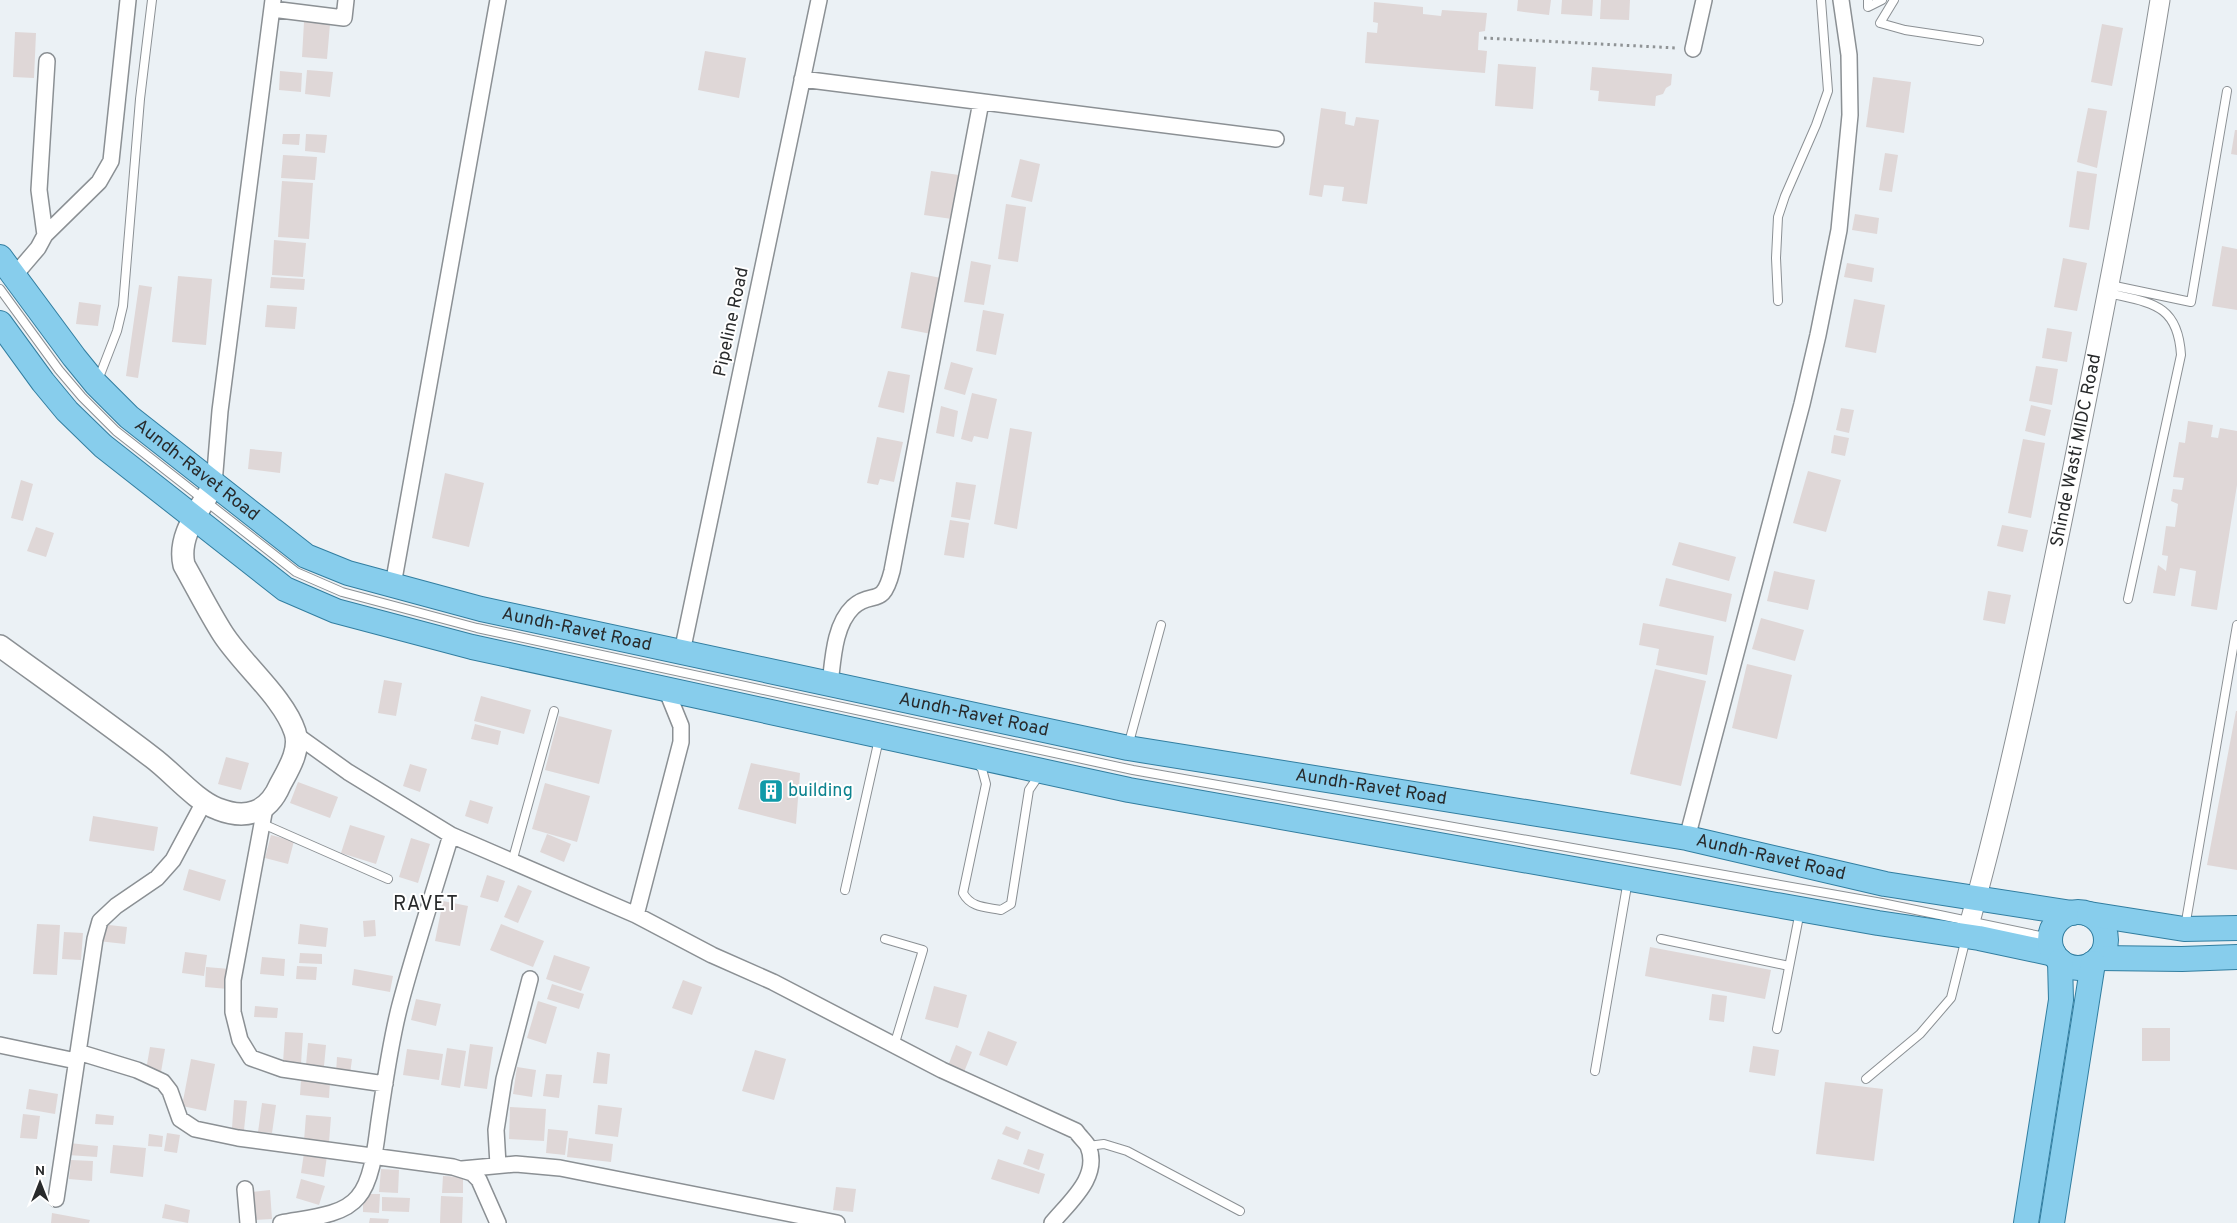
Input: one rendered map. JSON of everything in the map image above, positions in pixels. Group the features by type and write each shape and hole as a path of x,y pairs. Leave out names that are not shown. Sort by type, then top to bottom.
{"main road":[{"name":"Aundh-Ravet Road","path":"4,274 96,384 129,417 285,589 336,611 472,647 880,734 1129,790 1800,909 1968,929 2055,951"},
{"name":"Aundh-Ravet Road","path":"0,323 43,382 78,421 125,464 204,500 306,556 348,573 392,585 481,609 1128,748 1688,838 1885,884 2184,929 2237,928"},
{"path":"0,646 154,759 204,802 219,810 255,813 264,816 278,791 295,753 296,734 288,718 224,635 184,566 181,555 182,545 204,500"},
{"path":"2026,1223 2061,1000 2055,951 2057,922 2080,913 2102,925 2106,934 2106,942 2096,961 2052,1223"},
{"path":"2055,951 2076,967 2096,961 2237,958"}],"street":[{"path":"4,274 38,248 45,234 99,182 110,161 128,0"},
{"path":"204,500 220,411 273,5 344,18 346,0"},
{"path":"392,585 498,0"},
{"name":"Pipeline Road","path":"682,652 819,0"},
{"path":"1693,49 1704,0"},
{"path":"1688,838 1802,404 1818,335 1838,230 1850,115 1849,55 1841,0"},
{"name":"Shinde Wasti MIDC Road","path":"1968,929 2015,741 2061,523 2107,289 2160,0"},
{"path":"45,234 39,190 47,61"},
{"path":"802,79 1276,139"},
{"path":"830,684 836,644 842,624 852,608 863,601 878,598 888,588 981,102"},
{"path":"636,915 681,742 681,726 666,689"},
{"path":"296,734 348,772 451,835 636,915 712,955 773,982 942,1070 1076,1131 1088,1146 1092,1167 1087,1180 1052,1223"},
{"path":"56,1199 95,939 100,921 116,906 157,878 173,860 204,802"},
{"path":"264,816 232,980 232,1012 240,1040 251,1058 282,1069 385,1084"},
{"path":"281,1223 326,1214 352,1203 365,1186 374,1156 400,1006 451,835"},
{"path":"498,1165 496,1130 504,1079 530,979"},
{"path":"0,1044 77,1057 137,1070 163,1082 170,1091 180,1119 195,1129 238,1138 462,1169 472,1173 479,1180 498,1223"},
{"path":"462,1169 516,1164 560,1168 837,1223"},
{"path":"245,1189 248,1223"}],"lane":[{"path":"96,384 117,331 123,306 140,99 152,0"},
{"path":"1778,302 1776,258 1778,217 1828,91 1822,0"},
{"path":"1868,0 1868,7 1882,0"},
{"path":"1894,0 1880,23 1905,30 1979,42"},
{"path":"2107,289 2191,302 2227,91"},
{"path":"4,274 39,345 82,397 116,431 296,572 342,592 476,628 1133,770 1882,903 1968,929 1951,998 1920,1034 1866,1079"},
{"path":"2107,289 2156,305 2176,326 2180,337 2181,355 2128,599"},
{"path":"1128,748 1161,625"},
{"path":"2184,929 2237,625"},
{"path":"512,862 554,711"},
{"path":"844,890 880,734"},
{"path":"971,754 982,769 986,784 963,893 968,902 976,906 1001,910 1011,904 1029,790 1042,770"},
{"path":"264,816 388,879"},
{"path":"1595,1071 1628,878"},
{"path":"1777,1029 1800,909"},
{"path":"885,939 923,950 894,1046"},
{"path":"1661,939 1789,966"},
{"path":"1088,1146 1104,1144 1127,1151 1240,1211"}],"path":[{"path":"1484,38 1693,49"}],"building":[{"path":"1518,0 1551,0 1549,15 1517,11"},
{"path":"1562,0 1593,0 1592,16 1561,14"},
{"path":"1601,0 1630,0 1629,20 1600,19"},
{"path":"1374,2 1423,7 1423,14 1441,16 1442,10 1487,13 1485,31 1479,32 1478,50 1487,51 1485,73 1365,63 1367,32 1377,33 1378,23 1373,22"},
{"path":"304,22 330,24 327,59 302,57"},
{"path":"2102,24 2123,28 2112,86 2091,82"},
{"path":"15,32 36,33 34,78 13,77"},
{"path":"705,51 746,58 739,98 698,90"},
{"path":"1498,64 1536,67 1533,109 1495,106"},
{"path":"1592,67 1672,74 1671,85 1666,88 1663,94 1656,96 1655,106 1598,101 1599,91 1590,90"},
{"path":"307,70 333,72 330,97 305,94"},
{"path":"280,71 302,73 301,92 279,90"},
{"path":"1873,77 1911,82 1904,133 1866,127"},
{"path":"1321,108 1346,112 1345,124 1354,126 1356,117 1379,120 1367,204 1342,201 1344,187 1324,185 1322,197 1309,195"},
{"path":"2088,108 2107,111 2097,168 2077,162"},
{"path":"2235,130 2237,130 2237,155 2231,154"},
{"path":"283,134 300,134 299,145 282,144"},
{"path":"306,134 327,135 325,153 305,151"},
{"path":"1885,153 1898,155 1892,192 1879,190"},
{"path":"283,155 317,157 315,180 281,178"},
{"path":"1020,159 1040,164 1032,202 1011,197"},
{"path":"931,171 959,175 952,219 924,215"},
{"path":"2077,171 2097,174 2089,230 2069,227"},
{"path":"282,181 313,183 309,239 278,237"},
{"path":"1006,204 1026,207 1018,262 998,259"},
{"path":"1855,214 1879,218 1877,234 1852,230"},
{"path":"274,240 306,243 303,277 272,275"},
{"path":"2222,246 2237,249 2237,310 2212,306"},
{"path":"2063,258 2087,263 2077,311 2054,307"},
{"path":"971,261 991,265 984,305 964,302"},
{"path":"1847,263 1874,268 1872,282 1844,277"},
{"path":"911,272 941,278 931,334 901,328"},
{"path":"178,276 212,279 206,345 172,342"},
{"path":"271,277 305,279 304,290 270,288"},
{"path":"139,285 152,287 138,378 126,376"},
{"path":"1854,299 1885,305 1876,353 1845,347"},
{"path":"79,302 101,305 98,326 76,324"},
{"path":"267,305 297,307 295,329 265,327"},
{"path":"983,310 1004,314 996,355 976,351"},
{"path":"2047,328 2072,332 2067,362 2042,358"},
{"path":"951,362 973,368 965,395 944,389"},
{"path":"2036,366 2058,369 2052,405 2029,401"},
{"path":"888,371 910,375 904,413 878,407"},
{"path":"972,393 997,399 988,439 974,436 972,442 961,439"},
{"path":"2031,405 2051,410 2045,436 2025,431"},
{"path":"941,406 958,411 954,437 936,433"},
{"path":"1841,408 1854,410 1849,433 1836,430"},
{"path":"2188,421 2213,425 2211,437 2218,438 2220,428 2237,431 2237,485 2217,610 2191,606 2196,571 2180,568 2175,596 2153,593 2158,565 2166,571 2168,556 2162,555 2166,526 2175,527 2178,504 2171,501 2173,489 2182,490 2184,478 2173,477 2179,442 2185,443"},
{"path":"1010,428 1032,432 1017,529 994,524"},
{"path":"1834,435 1849,438 1845,456 1831,453"},
{"path":"877,437 903,442 894,482 880,479 878,485 867,483"},
{"path":"2023,439 2045,443 2031,518 2008,513"},
{"path":"250,449 282,452 280,473 248,469"},
{"path":"1808,471 1841,480 1826,532 1793,523"},
{"path":"445,473 484,483 469,547 432,538"},
{"path":"21,480 33,484 23,521 11,518"},
{"path":"956,482 976,485 970,520 951,517"},
{"path":"950,520 969,523 964,558 944,555"},
{"path":"2002,525 2028,530 2023,552 1997,546"},
{"path":"36,527 54,533 46,557 27,551"},
{"path":"1679,542 1736,557 1729,581 1672,565"},
{"path":"1774,571 1815,580 1808,610 1767,601"},
{"path":"1666,578 1732,594 1726,622 1659,606"},
{"path":"1988,591 2011,595 2005,624 1983,620"},
{"path":"1761,618 1804,630 1795,661 1752,649"},
{"path":"1643,623 1714,636 1707,675 1656,665 1659,649 1639,645"},
{"path":"1747,664 1792,675 1777,739 1732,728"},
{"path":"1655,669 1706,681 1681,786 1630,774"},
{"path":"384,680 402,683 396,716 378,713"},
{"path":"481,696 531,710 524,734 474,721"},
{"path":"2237,711 2237,870 2207,865"},
{"path":"559,716 612,730 599,784 545,770"},
{"path":"475,724 501,731 498,745 471,739"},
{"path":"226,757 249,763 241,790 218,784"},
{"name":"building","path":"751,763 800,773 796,824 738,809"},
{"path":"410,764 427,769 420,792 403,786"},
{"path":"298,782 338,797 330,818 290,803"},
{"path":"545,783 590,796 577,842 532,829"},
{"path":"470,800 493,807 488,824 465,816"},
{"path":"93,816 158,827 154,851 89,841"},
{"path":"350,825 385,836 376,864 341,853"},
{"path":"547,834 571,844 564,862 540,852"},
{"path":"271,835 294,841 288,864 265,858"},
{"path":"411,838 430,844 418,883 399,877"},
{"path":"189,869 226,880 220,901 183,890"},
{"path":"487,875 505,881 498,902 480,897"},
{"path":"518,885 532,891 518,923 504,917"},
{"path":"443,901 468,906 460,946 435,941"},
{"path":"375,920 376,936 364,937 363,921"},
{"path":"37,924 60,925 57,975 33,974"},
{"path":"100,924 127,927 125,944 98,941"},
{"path":"300,924 328,928 326,947 298,944"},
{"path":"501,924 544,941 533,967 490,950"},
{"path":"64,932 83,933 81,960 62,959"},
{"path":"1650,947 1771,970 1765,999 1645,976"},
{"path":"185,952 207,955 204,976 182,973"},
{"path":"300,953 322,954 322,964 299,963"},
{"path":"554,955 590,967 581,991 546,979"},
{"path":"262,957 285,959 284,976 260,974"},
{"path":"297,966 317,967 316,980 296,979"},
{"path":"206,967 230,969 228,989 205,987"},
{"path":"354,969 393,976 390,992 352,985"},
{"path":"683,980 702,987 692,1015 672,1008"},
{"path":"552,984 584,994 579,1009 547,999"},
{"path":"934,986 967,995 958,1028 925,1019"},
{"path":"1712,994 1727,996 1724,1022 1709,1020"},
{"path":"416,999 441,1004 436,1026 411,1020"},
{"path":"538,1001 557,1007 546,1044 527,1038"},
{"path":"255,1006 278,1008 277,1018 254,1017"},
{"path":"2142,1028 2170,1028 2170,1061 2142,1061"},
{"path":"988,1031 1017,1042 1007,1066 979,1055"},
{"path":"285,1032 303,1033 301,1064 283,1063"},
{"path":"308,1043 326,1045 324,1066 306,1065"},
{"path":"470,1044 493,1047 487,1089 464,1086"},
{"path":"956,1045 972,1052 964,1072 948,1066"},
{"path":"1753,1046 1779,1050 1775,1076 1749,1072"},
{"path":"150,1047 165,1049 161,1072 146,1070"},
{"path":"447,1048 466,1051 460,1088 441,1085"},
{"path":"407,1049 443,1054 439,1080 403,1075"},
{"path":"755,1050 786,1059 774,1100 742,1091"},
{"path":"597,1052 610,1054 607,1084 593,1083"},
{"path":"337,1057 352,1059 350,1074 336,1073"},
{"path":"191,1059 215,1064 206,1111 182,1106"},
{"path":"517,1067 536,1070 532,1097 513,1094"},
{"path":"546,1074 562,1075 559,1098 543,1096"},
{"path":"301,1080 330,1082 329,1098 300,1095"},
{"path":"1825,1082 1883,1089 1874,1161 1816,1154"},
{"path":"29,1089 58,1094 55,1114 26,1109"},
{"path":"234,1100 247,1101 244,1130 232,1128"},
{"path":"262,1103 276,1105 272,1133 258,1132"},
{"path":"598,1105 622,1108 618,1137 595,1134"},
{"path":"510,1107 546,1109 544,1141 509,1139"},
{"path":"23,1114 40,1116 37,1139 20,1138"},
{"path":"96,1114 114,1116 113,1125 95,1124"},
{"path":"306,1115 331,1117 329,1142 304,1141"},
{"path":"1006,1126 1021,1132 1018,1140 1002,1134"},
{"path":"548,1129 568,1131 565,1155 546,1153"},
{"path":"167,1133 180,1135 177,1153 164,1151"},
{"path":"149,1134 163,1136 162,1147 148,1146"},
{"path":"569,1138 613,1144 611,1162 567,1157"},
{"path":"69,1143 98,1146 97,1157 68,1155"},
{"path":"113,1145 146,1148 143,1177 110,1173"},
{"path":"1028,1149 1044,1154 1039,1170 1023,1164"},
{"path":"304,1153 327,1156 324,1177 301,1173"},
{"path":"998,1159 1045,1174 1039,1194 991,1179"},
{"path":"71,1160 93,1161 92,1181 69,1179"},
{"path":"381,1169 399,1170 398,1193 379,1192"},
{"path":"443,1176 463,1177 463,1193 442,1193"},
{"path":"301,1179 325,1186 319,1205 296,1198"},
{"path":"836,1187 856,1189 853,1212 833,1210"},
{"path":"270,1190 272,1219 254,1220 252,1192"},
{"path":"363,1194 380,1194 379,1213 363,1212"},
{"path":"441,1196 463,1197 462,1223 440,1223"},
{"path":"382,1197 410,1198 409,1212 382,1211"},
{"path":"165,1204 190,1210 188,1223 162,1218"},
{"path":"52,1213 90,1220 89,1223 51,1223"},
{"path":"370,1218 389,1219 388,1223 369,1223"}],"place":[{"name":"building","path":"771,791"}],"district":[{"name":"RAVET","path":"426,905"}]}
